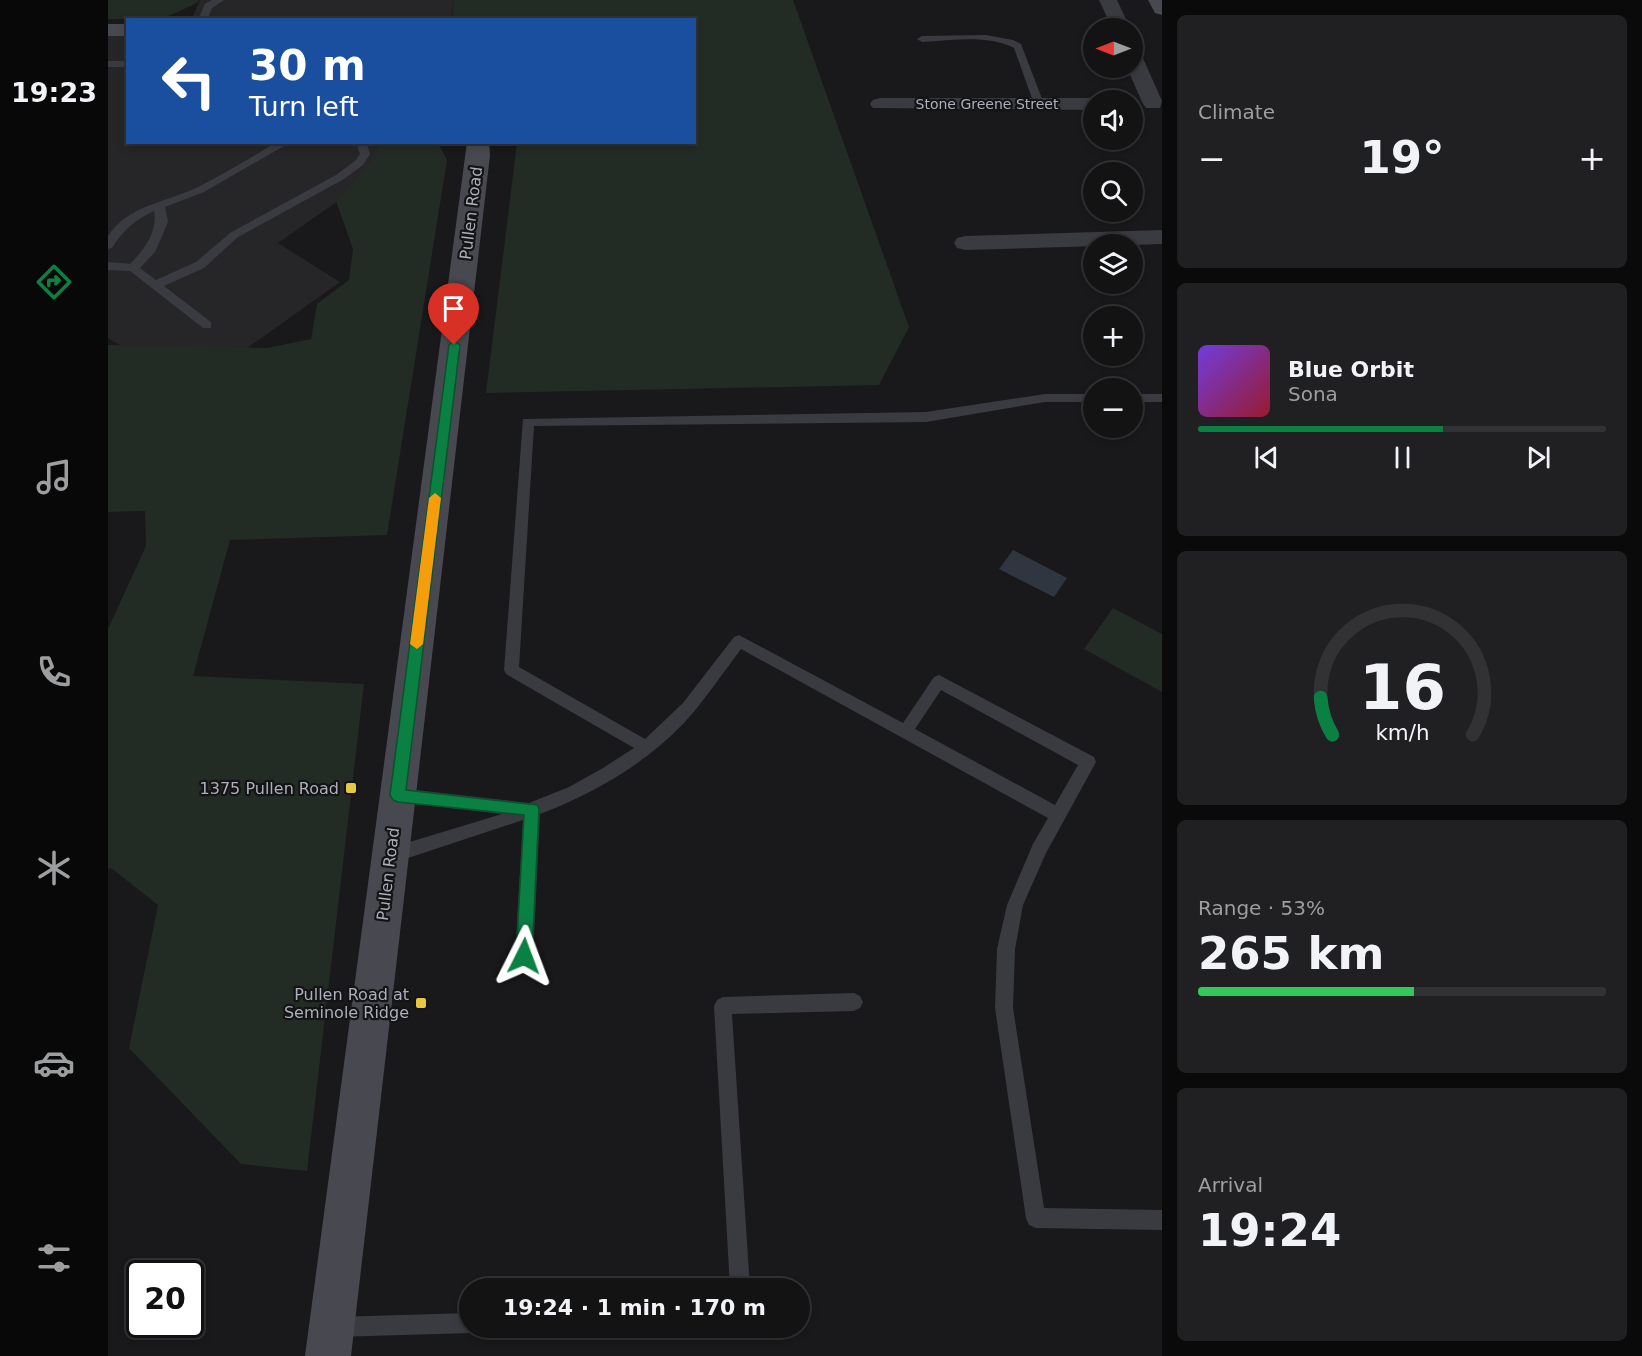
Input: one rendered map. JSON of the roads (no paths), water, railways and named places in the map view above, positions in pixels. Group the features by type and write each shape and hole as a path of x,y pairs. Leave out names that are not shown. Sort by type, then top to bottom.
{"street":[{"path":"1108,0 1116,18"},
{"path":"1158,0 1162,9"},
{"path":"108,30 126,30"},
{"path":"1140,78 1149,104"},
{"name":"Stone Greene Street","path":"880,104 1083,104"},
{"name":"Pullen Road","path":"330,1342 478,155 477,144"},
{"path":"965,243 1162,237"}],"lane":[{"path":"203,18 208,6 219,0"},
{"path":"922,39 996,39 1014,43 1018,46 1039,104"},
{"path":"108,63 126,64"},
{"path":"108,245 123,223 138,213 198,191 282,144"},
{"path":"155,285 200,265 234,235 340,177 359,163 365,154 362,144"},
{"path":"133,268 149,252 162,222 159,206"},
{"path":"108,264 133,268 207,325"},
{"path":"646,747 511,670 528,422 926,417 1045,398 1083,398"},
{"path":"1143,398 1162,398"},
{"path":"390,856 555,801 626,763 671,726 739,641 1058,815"},
{"path":"905,732 939,681 1088,762 1039,849 1016,905 1006,950 1004,1008 1035,1218 1162,1220"},
{"path":"398,795 532,809"},
{"path":"524,956 532,809"},
{"path":"739,1278 723,1006 854,1002"},
{"path":"330,1342 459,1324"}],"place":[{"name":"1375 Pullen Road","path":"351,788"},
{"name":"Pullen Road at Seminole Ridge","path":"421,1003"}]}
